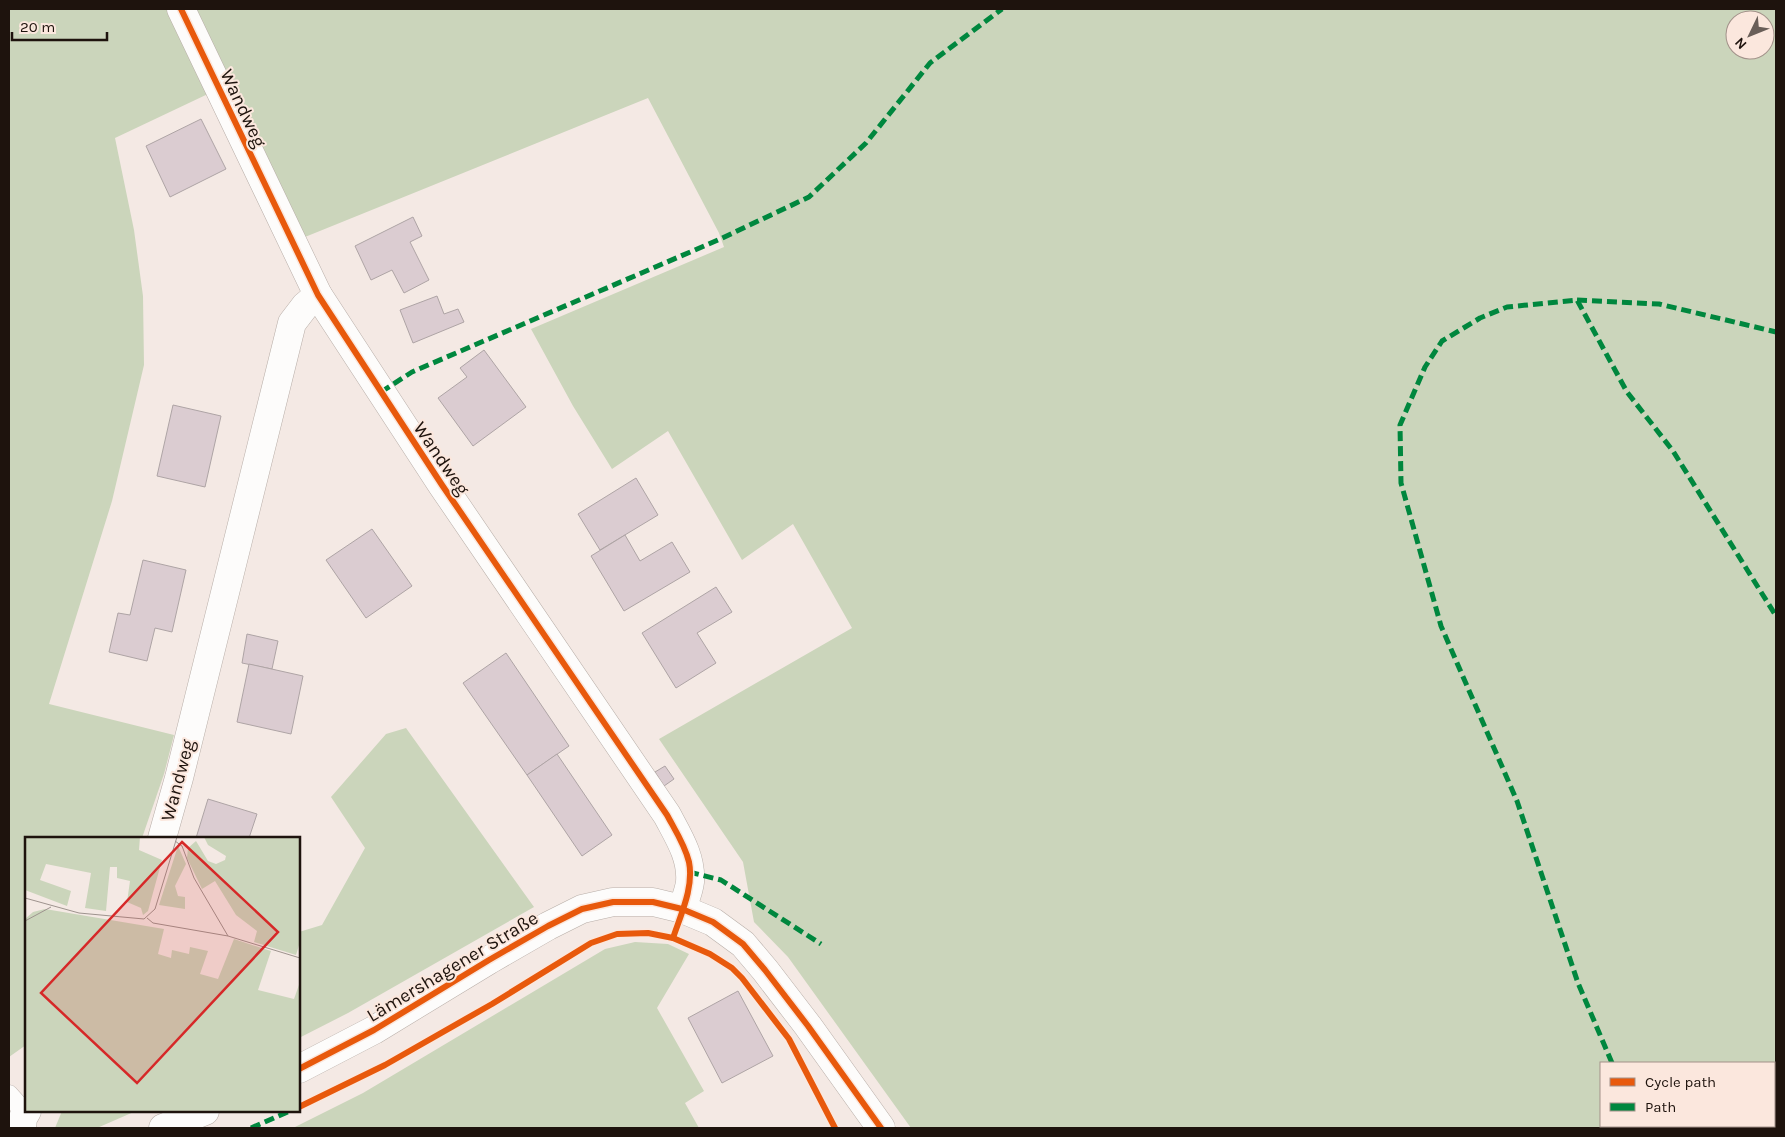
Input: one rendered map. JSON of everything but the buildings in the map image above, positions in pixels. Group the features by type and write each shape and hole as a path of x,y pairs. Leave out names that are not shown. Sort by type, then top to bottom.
{"street":[{"name":"Wandweg","path":"181,9 318,295 453,502 667,816 680,839 688,861 690,883 682,909"},
{"name":"Wandweg","path":"162,837 179,778 292,323 305,306 318,295"},
{"name":"Lämershagener Straße","path":"300,1068 374,1030 506,950 582,909 613,902 653,902 682,909 713,922 743,944 808,1026 881,1128"},
{"path":"163,1128 203,1112"}],"lane":[{"path":"9,1094 17,1103 24,1119"}],"green space":[{"path":"9,9 170,9 210,93 115,138 134,230 143,296 144,365 112,501 49,704 174,735 164,774 142,837 25,837 25,1046 9,1057"},
{"path":"196,9 1776,9 1776,1128 911,1128 788,957 754,922 743,862 659,739 852,628 793,524 742,560 668,431 612,469 573,406 531,329 724,247 719,233 648,98 305,237"},
{"path":"406,728 534,907 348,1013 300,1037 300,932 322,925 365,848 331,797 386,734"},
{"path":"635,942 668,944 689,954 657,1008 704,1091 685,1103 699,1128 293,1128 363,1093 605,949"},
{"path":"62,1112 134,1112 97,1128 55,1128"}],"marked path":[{"path":"381,392 412,372 718,240 809,197 866,143 930,63 1002,9"},
{"path":"1577,300 1659,304 1776,332"},
{"path":"1612,1062 1578,983 1517,801 1441,626 1401,483 1400,425 1425,367 1442,341 1480,318 1507,307 1577,300 1627,392 1673,451 1776,616"},
{"path":"689,872 721,880 821,944"},
{"path":"251,1128 288,1112"}],"cycle path":[{"path":"181,9 318,295 442,485 667,815 680,838 689,862 690,881 686,900 673,938"},
{"path":"300,1068 374,1030 489,960 582,909 613,902 653,902 682,909 713,922 743,944 808,1026 881,1128"},
{"path":"300,1107 385,1065 492,1004 591,943 617,934 648,933 673,938 710,954 732,968 742,978 789,1039 835,1128"}]}
